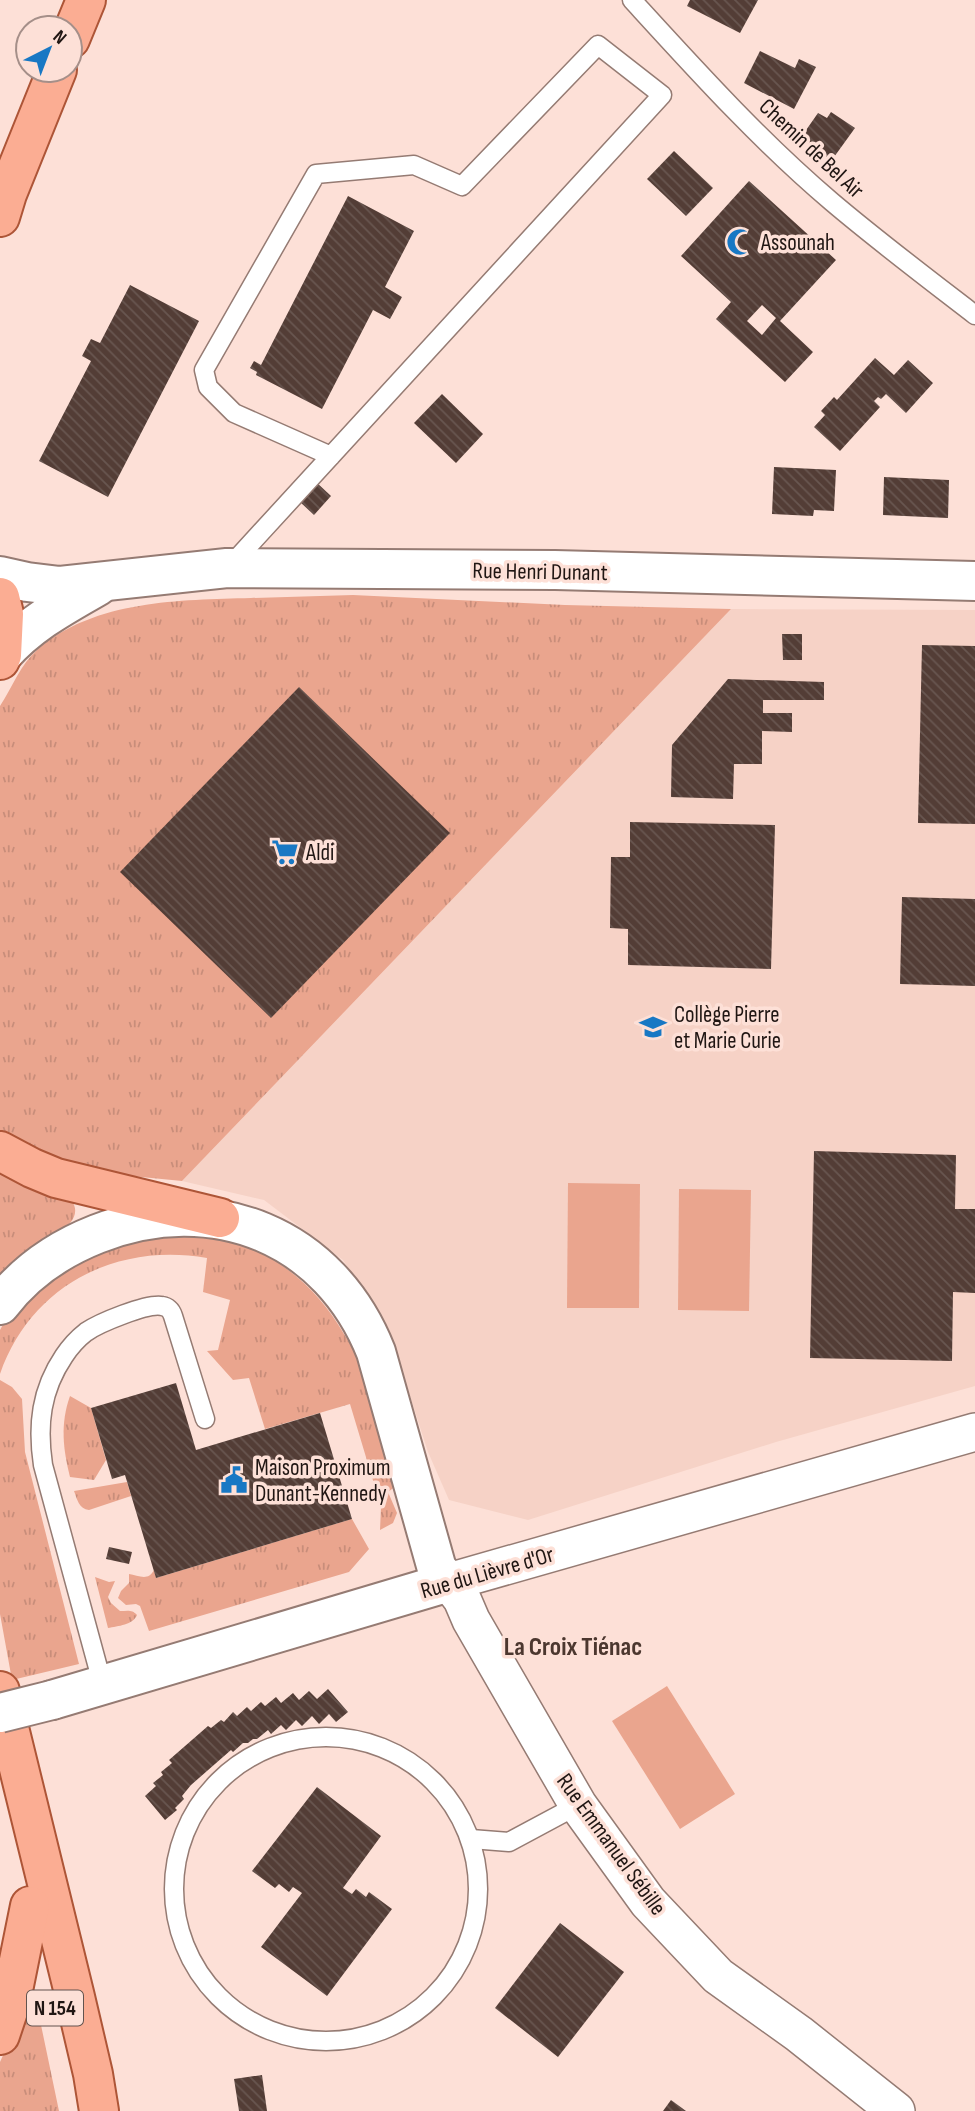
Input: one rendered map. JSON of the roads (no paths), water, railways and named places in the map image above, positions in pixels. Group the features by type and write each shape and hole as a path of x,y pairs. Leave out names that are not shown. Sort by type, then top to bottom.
{"main road":[{"path":"2,206 51,84"},
{"path":"0,597 4,614 1,657"},
{"path":"0,1151 56,1178 220,1218"},
{"path":"0,1691 75,1997 99,2111"},
{"name":"N 154","path":"0,1788 65,2047 75,2111"},
{"path":"0,2035 10,2005 30,1906"}],"street":[{"name":"Rue Henri Dunant","path":"0,576 60,586 228,568 588,571 975,580"},
{"path":"1,657 14,640 37,621 106,582"},
{"path":"0,1305 21,1281 47,1260 85,1239 125,1224 166,1218 220,1218 263,1232 304,1255 326,1275 361,1320 376,1352 437,1569 449,1582"},
{"name":"Rue du Lièvre d'Or","path":"0,1713 103,1686 449,1582 975,1432"},
{"name":"Rue Emmanuel Sébille","path":"449,1582 578,1805 648,1902 718,1976 896,2111"}],"lane":[{"name":"Chemin de Bel Air","path":"632,0 739,114 822,193 975,315"},
{"path":"228,568 331,456 662,95 598,45 462,186 414,165 316,174 204,370 208,387 234,413 331,456"},
{"path":"103,1686 43,1465 40,1415 47,1390 63,1358 88,1331 113,1318 152,1306 164,1306 173,1316 205,1419"},
{"path":"318,1736 368,1742 412,1762 448,1796 471,1839 479,1890 471,1941 445,1986 407,2020 359,2039 307,2041 258,2026 216,1995 187,1952 174,1903 178,1854 187,1831 196,1809 228,1771 271,1746 318,1736"},
{"path":"471,1839 509,1842 578,1805"}],"place":[{"name":"Assounah","path":"740,242"},
{"name":"Aldi","path":"285,852"},
{"name":"Collège Pierre et Marie Curie","path":"653,1027"},
{"name":"Maison Proximum Dunant-Kennedy","path":"234,1480"}],"district":[{"name":"La Croix Tiénac","path":"573,1646"}]}
